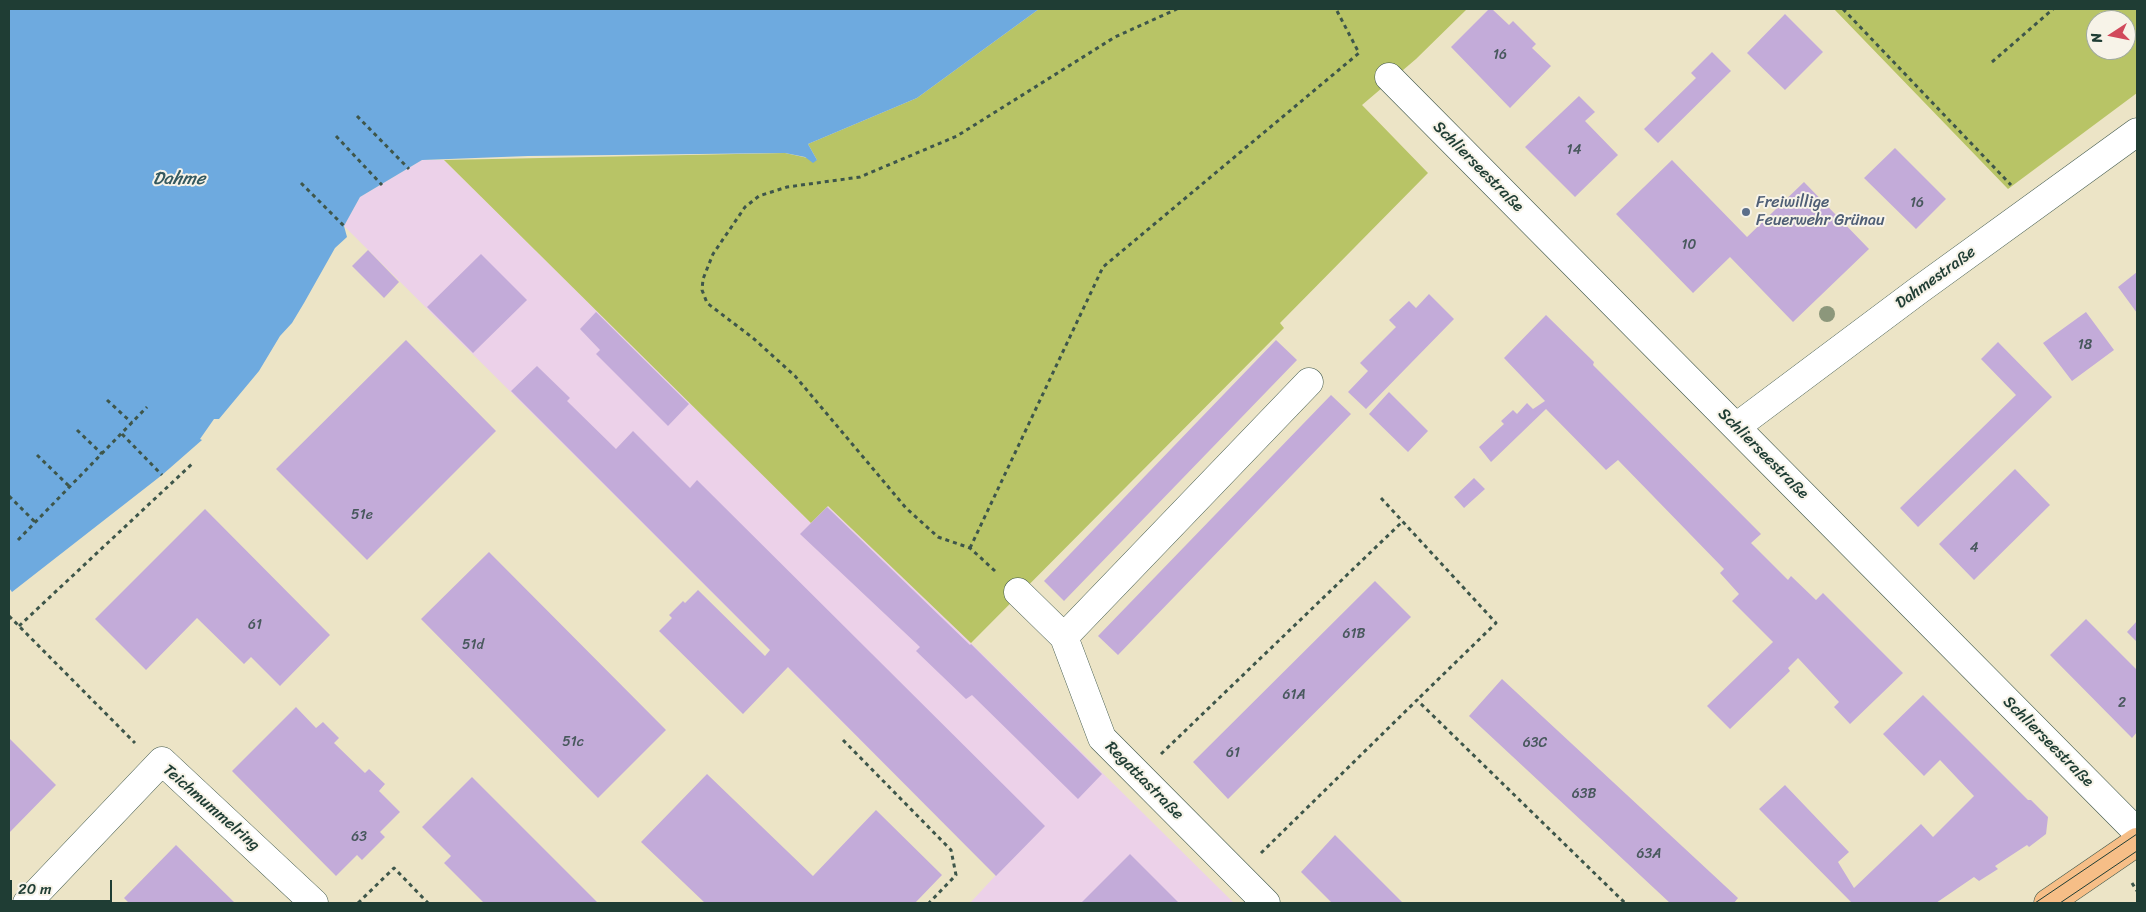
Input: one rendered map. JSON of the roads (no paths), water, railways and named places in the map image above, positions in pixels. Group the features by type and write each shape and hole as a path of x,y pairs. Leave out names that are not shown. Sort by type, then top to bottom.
{"main road":[{"path":"2048,903 2137,842"}],"street":[{"name":"Schlierseestraße","path":"1389,77 2137,832"},
{"name":"Dahmestraße","path":"1736,427 1919,290 2137,132"},
{"path":"1064,636 1309,382"},
{"name":"Regattastraße","path":"1018,592 1064,636 1102,738 1266,903"},
{"name":"Teichmummelring","path":"27,903 162,761 314,903"}],"water":[{"name":"Dahme","path":"9,9 1039,9 917,98 808,144 817,160 813,163 805,157 785,153 528,156 422,160 360,197 344,226 347,237 335,248 292,323 280,336 259,371 219,419 214,419 200,439 202,440 162,475 12,592 9,588"}],"tram line":[{"path":"2035,903 2137,834"},
{"path":"2060,903 2137,851"}],"place":[{"name":"Freiwillige Feuerwehr Grünau","path":"1746,212"}]}
